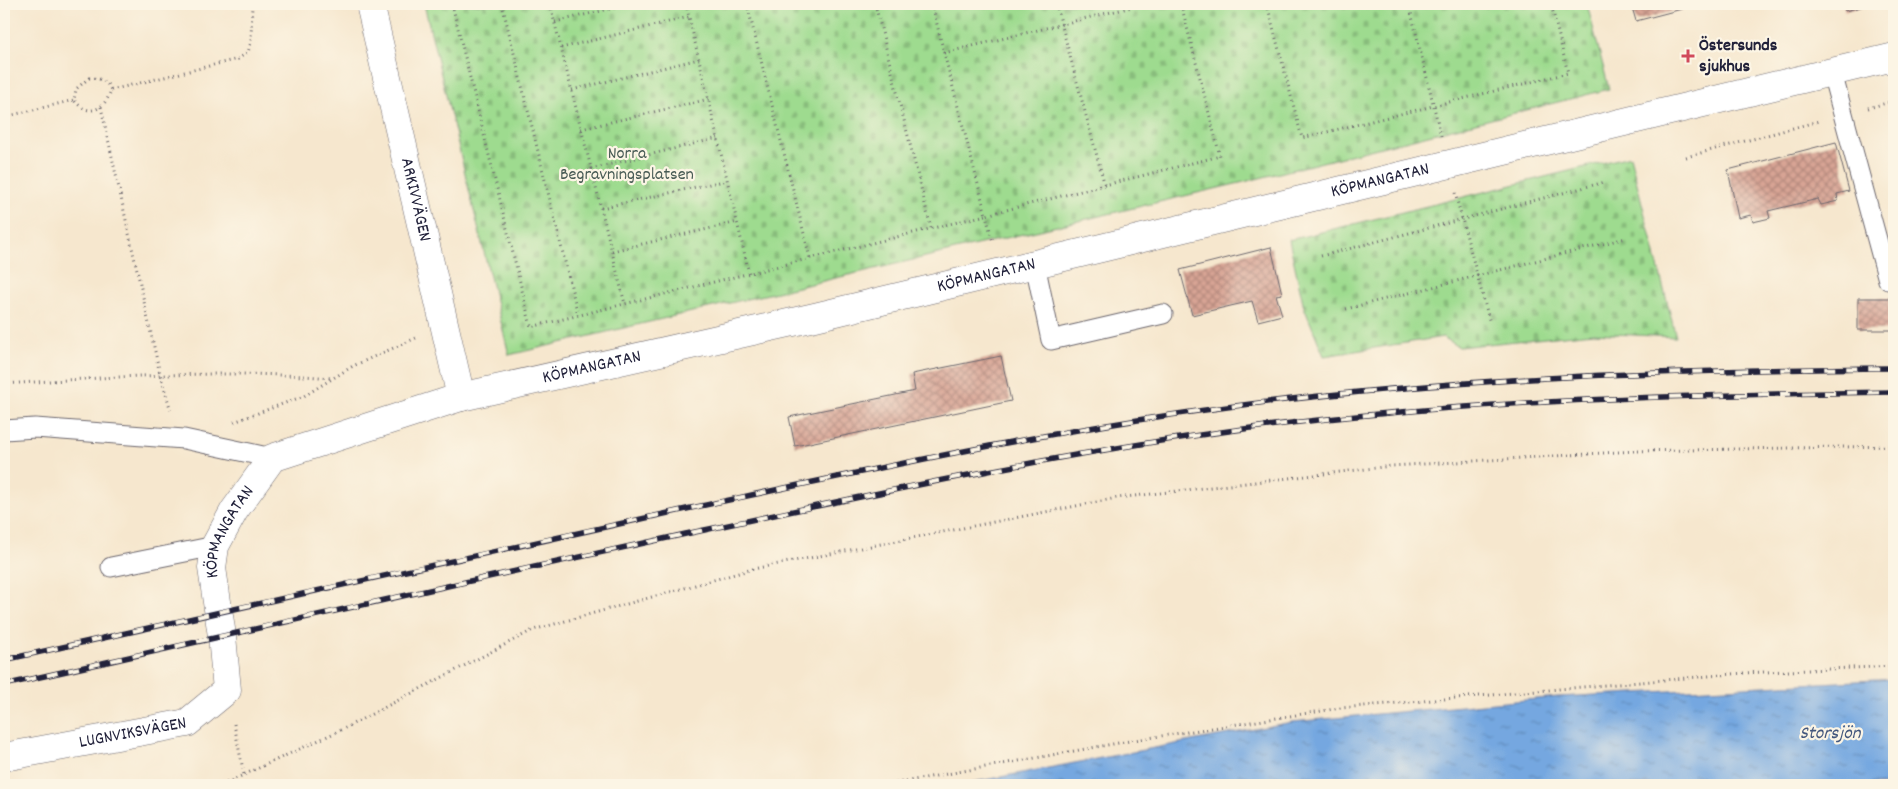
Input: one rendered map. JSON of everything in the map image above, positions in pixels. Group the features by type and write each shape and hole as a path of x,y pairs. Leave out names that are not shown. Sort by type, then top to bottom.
{"street":[{"name":"ARKIVVÄGEN","path":"370,4 461,397"},
{"name":"KÖPMANGATAN","path":"227,690 222,636 212,568 215,546 234,510 272,458 461,397 1002,272 1894,57"},
{"name":"LUGNVIKSVÄGEN","path":"4,757 188,723 227,690"}],"lane":[{"path":"1832,73 1888,280 1894,280"},
{"path":"1035,264 1052,340 1163,314"},
{"path":"4,430 35,428 184,439 272,458"},
{"path":"111,567 215,546"}],"path":[{"path":"111,90 238,59 248,52 251,42 252,4"},
{"path":"452,4 531,327 1220,156 1181,4"},
{"path":"502,4 578,315"},
{"path":"550,4 625,304"},
{"path":"555,22 630,4"},
{"path":"686,4 750,273"},
{"path":"748,4 810,258"},
{"path":"875,4 932,228"},
{"path":"932,4 1002,272"},
{"path":"1056,4 1105,186"},
{"path":"944,53 1144,4"},
{"path":"1267,4 1302,138 1568,74 1551,4"},
{"path":"1409,4 1462,220 1490,322"},
{"path":"561,48 690,17"},
{"path":"572,90 699,58"},
{"path":"89,78 99,78 107,83 111,90 108,99 101,107 90,110 80,108 74,100 76,89 89,78"},
{"path":"581,129 709,99"},
{"path":"4,117 74,100"},
{"path":"1686,158 1894,101"},
{"path":"101,107 160,374 169,407 184,439 260,414 304,396 353,366 413,339 445,329"},
{"path":"591,169 718,138"},
{"path":"601,208 728,180"},
{"path":"1321,256 1606,182"},
{"path":"612,250 738,222"},
{"path":"1346,309 1626,238"},
{"path":"4,384 160,374 279,373 332,378"},
{"path":"222,785 345,728 532,630 753,569 1117,498 1392,466 1635,451 1894,446"},
{"path":"886,785 1136,740 1340,708 1744,673 1894,666"},
{"path":"227,690 244,775"}],"green space":[{"name":"Norra Begravningsplatsen","path":"424,4 1587,4 1609,89 1244,182 509,355"},
{"path":"1630,156 1676,337 1593,333 1459,347 1443,337 1324,356 1304,307 1289,240"}],"water":[{"name":"Storsjön","path":"1894,679 1894,785 958,785 1292,722 1558,697"}],"building":[{"name":"Östersunds sjukhus","path":"1631,4 1701,4 1636,21"},
{"path":"1843,4 1872,4 1845,11"},
{"path":"1836,142 1849,191 1837,194 1838,201 1821,205 1818,199 1768,211 1770,218 1753,222 1751,215 1738,218 1728,170"},
{"path":"1271,247 1282,294 1276,295 1282,315 1258,321 1252,301 1192,315 1180,270"},
{"path":"1858,298 1894,298 1894,330 1858,330"},
{"path":"1001,356 1011,401 795,446 789,417 915,391 912,374"}],"railway":[{"path":"4,660 903,463 1116,423 1187,412 1338,394 1576,376 1894,368"},
{"path":"4,685 588,555 818,506 1038,462 1185,437 1338,418 1497,405 1656,397 1894,392"}],"place":[{"name":"Östersunds sjukhus","path":"1688,56"}]}
